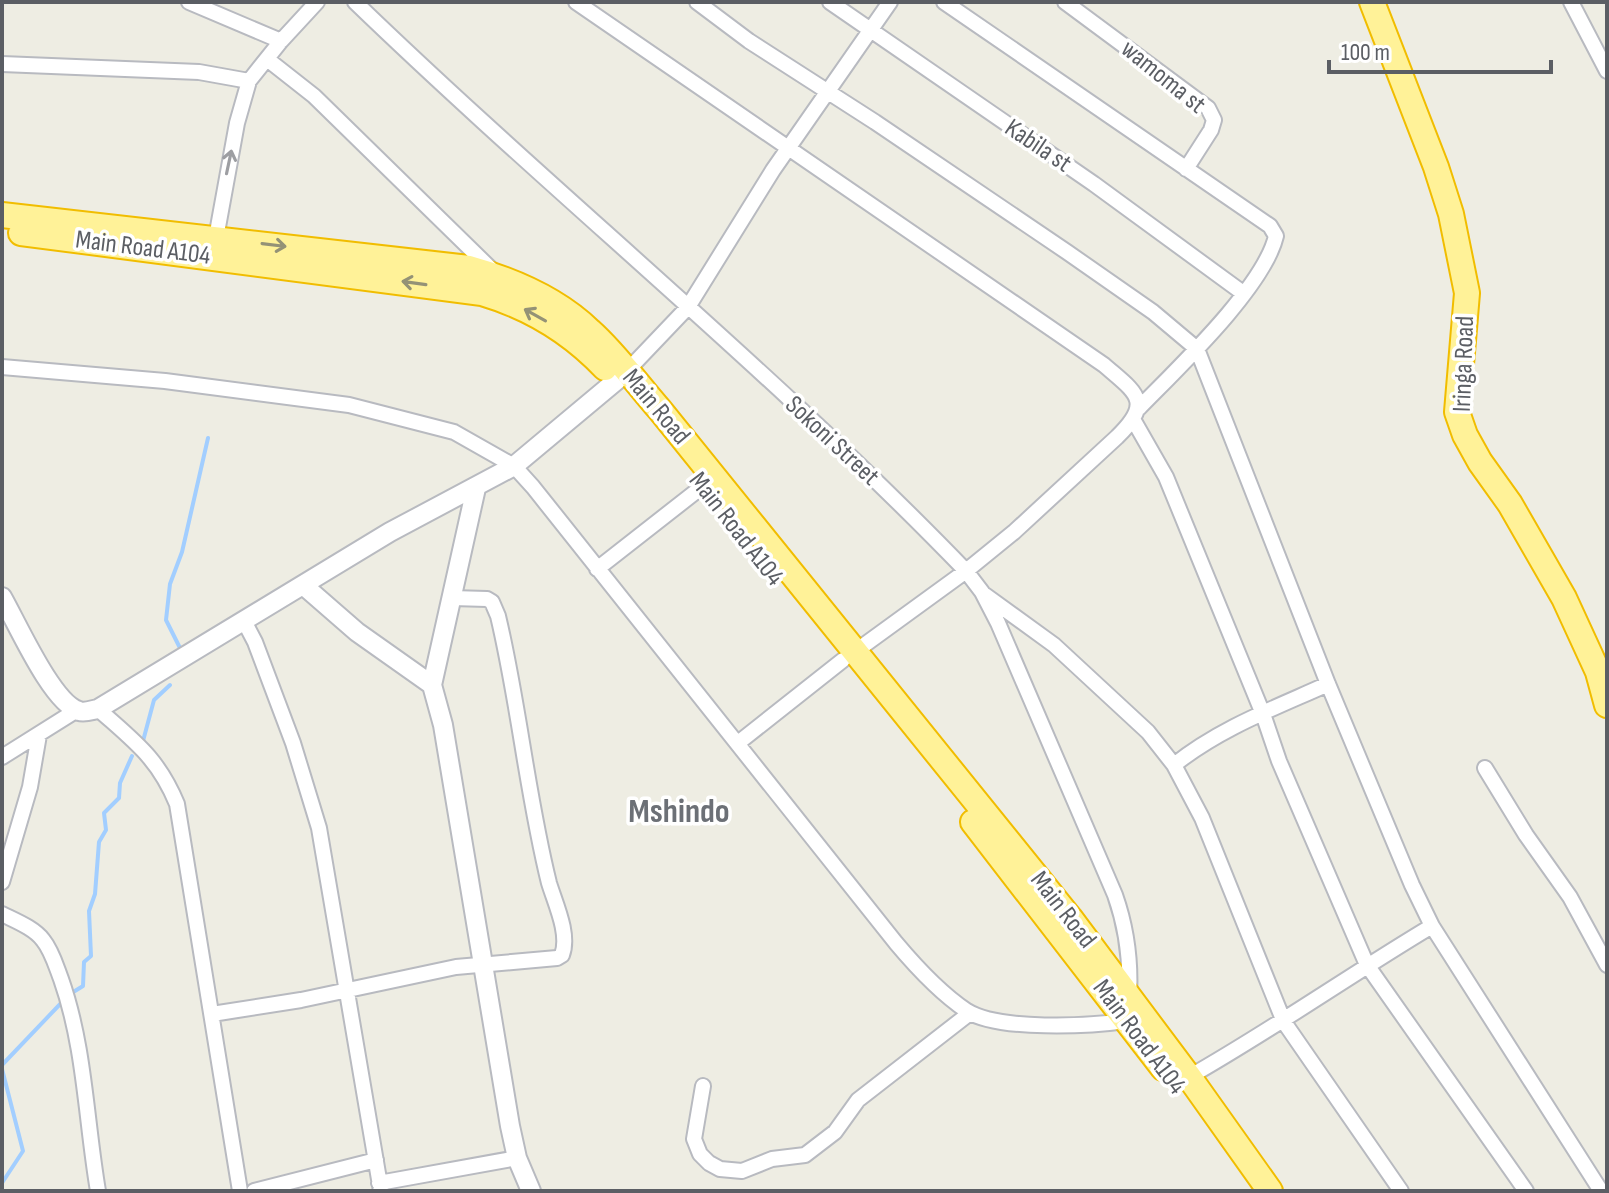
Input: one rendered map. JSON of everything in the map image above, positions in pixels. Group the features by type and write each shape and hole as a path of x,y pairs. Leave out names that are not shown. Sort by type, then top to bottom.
{"highway":[{"name":"Iringa Road","path":"1372,2 1451,214 1467,293 1457,412 1480,462 1510,504 1564,598 1598,672 1607,705"},
{"path":"2,215 469,268 494,286"},
{"name":"Main Road A104","path":"2,231 494,286 515,304 552,324 622,376 771,575 850,656 945,786 1009,856 1250,1191"},
{"name":"Main Road","path":"622,376 809,597 850,656"},
{"name":"Main Road","path":"1009,856 1129,996"},
{"name":"Main Road A104","path":"1129,996 1270,1191"}],"street":[{"path":"189,2 281,41"},
{"path":"216,238 237,123 249,81 317,2"},
{"name":"Sokoni Street","path":"355,2 440,84 852,458 966,571 982,592 998,623 1115,895 1129,948 1129,996"},
{"path":"576,2 1104,365 1136,394 1136,415 1166,477 1263,714 1279,761 1367,965 1526,1191"},
{"path":"697,2 749,41 1128,295 1197,349 1328,684 1406,872 1432,926 1601,1191"},
{"name":"Kabila st","path":"830,2 1094,184 1243,293"},
{"path":"2,597 58,693 77,710 98,709 434,507 514,466 622,376 688,307 788,148 890,2"},
{"path":"738,743 1014,532 1136,415 1197,349 1267,261 1276,236 1270,226 944,2"},
{"name":"wamoma st","path":"1065,2 1208,108 1214,120 1211,130 1186,169"},
{"path":"1571,2 1607,71"},
{"path":"267,59 314,96 494,286"},
{"path":"2,64 199,72 249,81"},
{"path":"2,367 165,381 349,405 454,432 514,466 917,967 970,1013 1018,1024 1052,1026 1126,1021"},
{"path":"597,569 703,486"},
{"path":"476,488 432,685 443,725 517,1158 531,1191"},
{"path":"303,585 357,632 432,685"},
{"path":"982,592 1065,655 1148,732 1174,765 1197,806 1284,1022 1401,1191"},
{"path":"212,1014 482,964 557,958 562,955 564,944 541,842 498,616 492,602 487,599 452,598"},
{"path":"244,621 288,728 312,801 326,864 380,1187 517,1158"},
{"path":"1174,765 1204,742 1328,684"},
{"path":"98,709 151,755 167,780 177,804 240,1191"},
{"path":"2,757 77,710"},
{"path":"2,882 30,787 39,735"},
{"path":"1485,768 1526,835 1570,897 1607,965"},
{"path":"2,914 30,929 44,941 63,986 80,1053 98,1191"},
{"path":"1189,1077 1284,1022 1367,965 1432,926"},
{"path":"703,1086 694,1139 700,1154 709,1163 720,1169 742,1171 772,1159 805,1155 835,1132 858,1100 970,1013"},
{"path":"254,1191 376,1160"}],"waterway":[{"path":"182,652 166,620 170,584 182,552 208,438"},
{"path":"143,741 154,700 170,685"},
{"path":"70,994 83,986 84,962 91,956 89,911 95,894 99,842 106,830 104,813 119,798 120,783 132,756"},
{"path":"2,1065 64,1000"},
{"path":"2,1069 23,1151 2,1183"}],"district":[{"name":"Mshindo","path":"679,811"}]}
